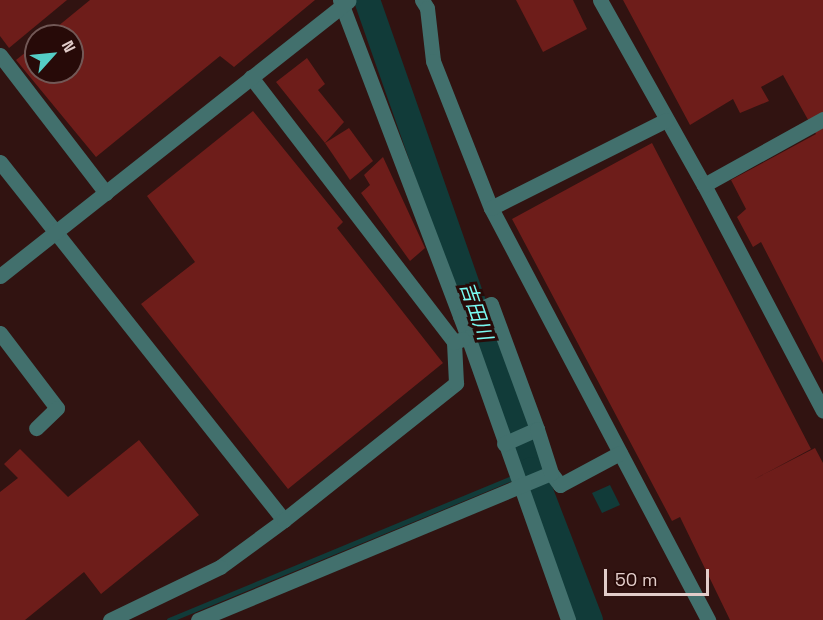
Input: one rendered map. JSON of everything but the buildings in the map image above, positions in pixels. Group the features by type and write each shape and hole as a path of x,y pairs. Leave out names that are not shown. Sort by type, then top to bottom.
{"street":[{"path":"422,0 427,8 434,61 491,208 708,620"},
{"path":"600,0 704,185 823,411"},
{"path":"0,276 344,2 461,315 461,340 456,383 284,520 220,567 110,620"},
{"path":"0,55 106,193"},
{"path":"251,77 461,340 505,444 568,620"},
{"path":"704,185 823,119"},
{"path":"491,208 666,120"},
{"path":"0,162 284,520"},
{"path":"461,315 491,304 551,474 560,485 620,453"},
{"path":"0,333 57,408 36,428"},
{"path":"505,444 536,429"},
{"path":"198,620 519,485 551,474"}],"water":[{"path":"610,485 620,505 602,513 592,493"}],"waterway":[{"name":"吉田川","path":"367,0 532,470 590,620"},
{"path":"169,620 532,470"}]}
